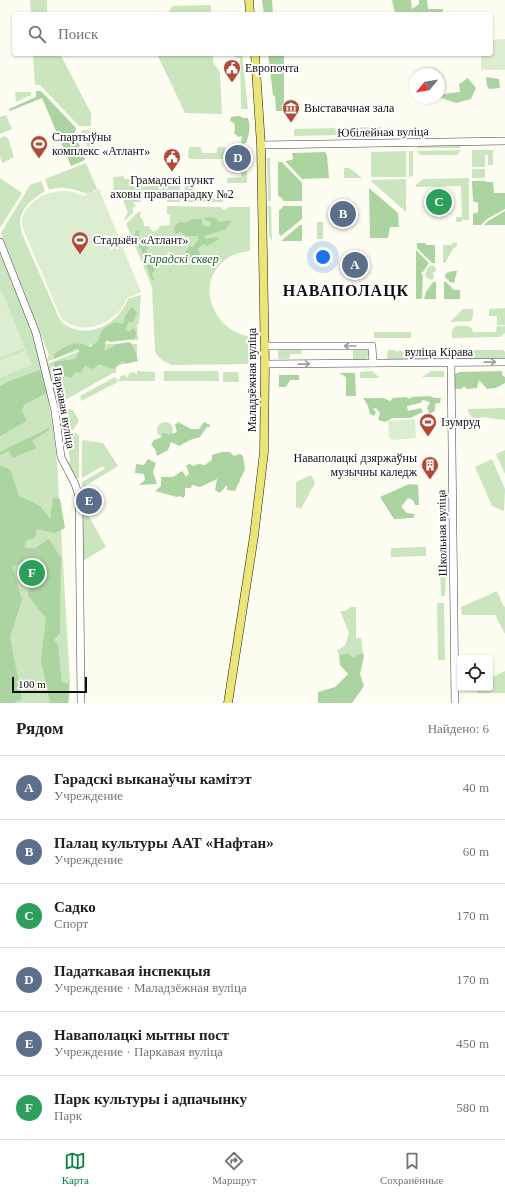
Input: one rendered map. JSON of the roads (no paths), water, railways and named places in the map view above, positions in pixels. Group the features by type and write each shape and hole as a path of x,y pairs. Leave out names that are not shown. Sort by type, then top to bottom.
{"main road":[{"path":"249,0 250,12"},
{"name":"Маладзёжная вуліца","path":"228,703 261,483 264,452 265,364 261,145 255,56"}],"street":[{"name":"Юбілейная вуліца","path":"261,145 505,141"},
{"name":"Паркавая вуліца","path":"0,242 36,333 54,405 61,457 75,484 79,496 81,703"},
{"path":"264,346 372,346 373,363"},
{"name":"вуліца Кірава","path":"265,364 505,362"},
{"name":"Школьная вуліца","path":"450,363 455,703"}],"place":[{"name":"Европочта","path":"232,83"},
{"name":"Выставачная зала","path":"291,123"},
{"name":"Падаткавая інспекцыя","path":"238,158"},
{"name":"Спартыўны комплекс «Атлант»","path":"39,159"},
{"name":"Грамадскі пункт аховы правапарадку №2","path":"172,172"},
{"name":"Садко","path":"439,202"},
{"name":"Палац культуры ААТ «Нафтан»","path":"343,214"},
{"name":"Стадыён «Атлант»","path":"80,255"},
{"name":"Гарадскі выканаўчы камітэт","path":"355,265"},
{"name":"Ізумруд","path":"428,437"},
{"name":"Наваполацкі дзяржаўны музычны каледж","path":"430,480"},
{"name":"Наваполацкі мытны пост","path":"89,501"},
{"name":"Парк культуры і адпачынку","path":"32,573"}],"district":[{"name":"НАВАПОЛАЦК","path":"346,290"}],"park label":[{"name":"Гарадскі сквер","path":"181,259"}]}
